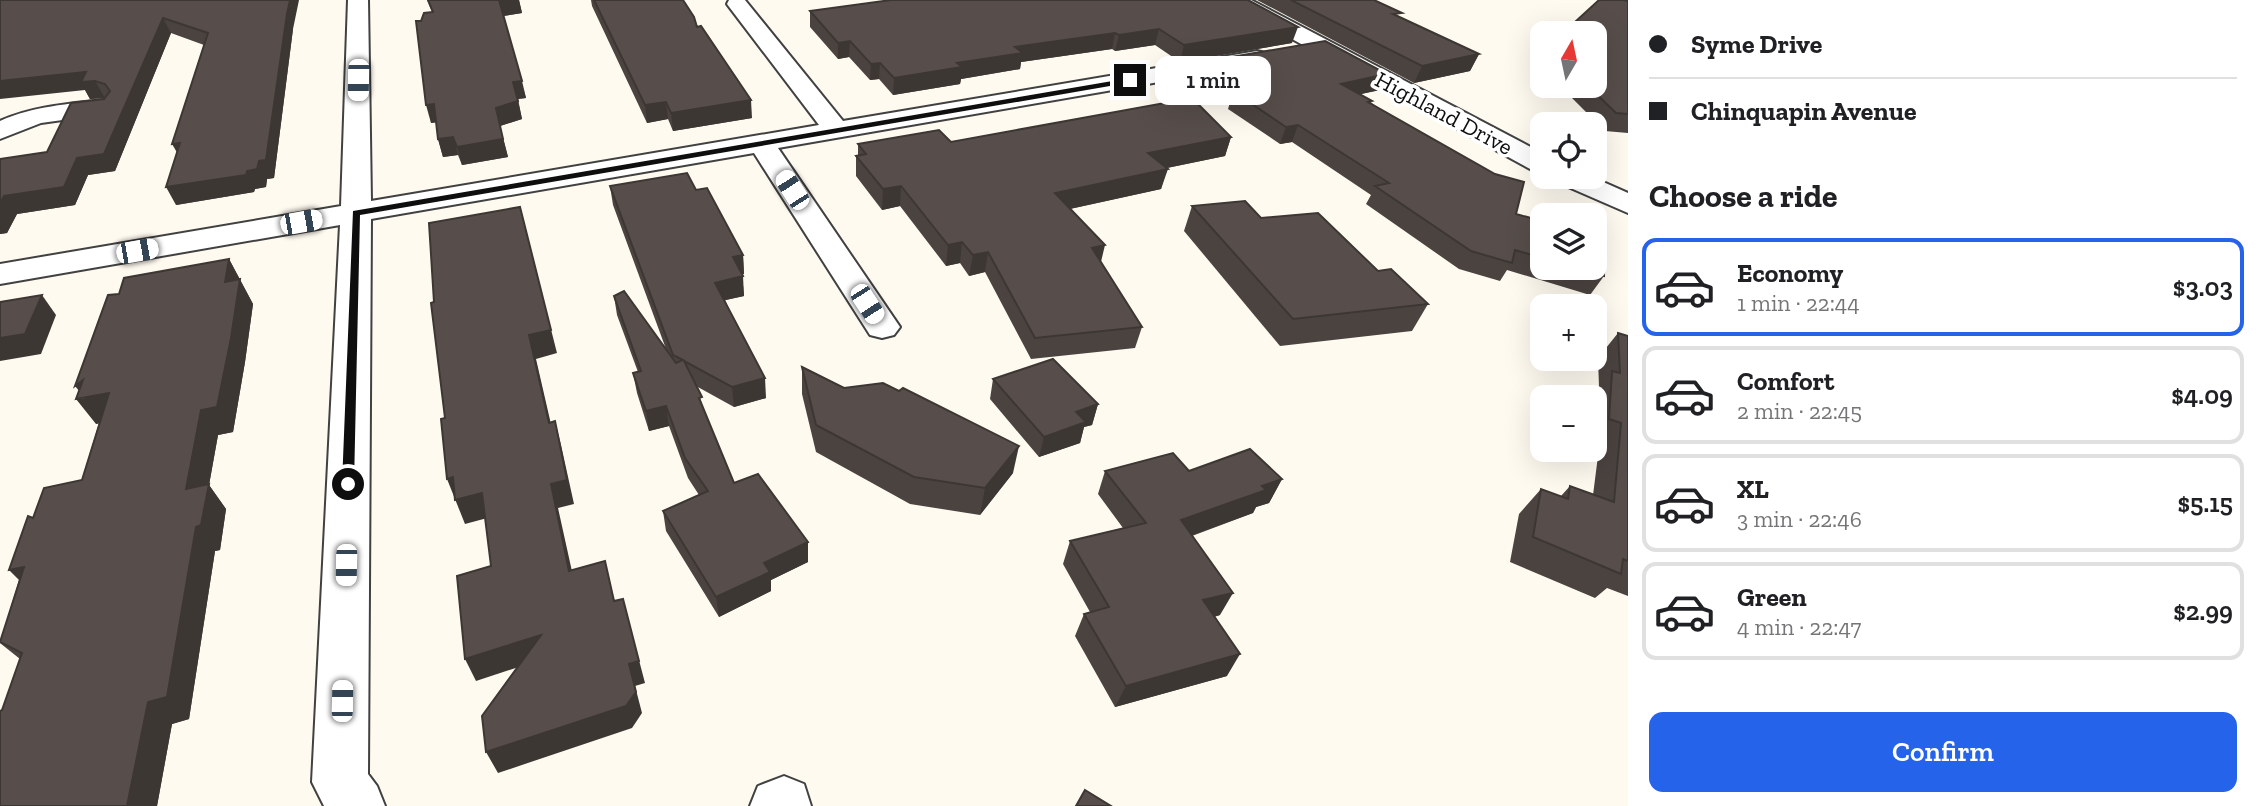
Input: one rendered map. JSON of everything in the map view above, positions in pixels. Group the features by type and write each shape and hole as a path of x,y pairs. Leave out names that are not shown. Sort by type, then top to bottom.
{"street":[{"path":"356,806 340,782 356,213 358,0"},
{"name":"Highland Drive","path":"1235,0 1530,158"},
{"path":"737,4 838,131"},
{"path":"0,274 1322,47"},
{"path":"0,131 18,121 44,114 104,108"},
{"path":"762,144 882,327"},
{"path":"1595,189 1628,204"}],"building":[{"path":"0,0 290,0 266,160 259,161 257,169 247,171 246,175 166,187 180,143 172,144 208,33 163,18 104,154 77,158 64,187 4,196 0,204 0,159 47,152 71,103 104,99 110,91 105,84 95,81 81,82 86,72 0,81"},
{"path":"428,0 499,0 522,81 513,82 518,101 496,108 503,139 457,147 453,137 438,139 434,104 426,105 416,21 421,21 424,13 433,12"},
{"path":"594,0 683,0 697,27 701,26 751,100 671,113 666,102 645,105"},
{"path":"891,0 1248,0 1298,27 1184,45 1159,29 1119,35 1115,33 1015,47 1023,53 957,63 962,67 894,78 880,63 871,64 850,41 838,43 810,11"},
{"path":"1291,0 1374,0 1402,13 1393,14 1479,54 1422,66"},
{"path":"1599,0 1628,1 1628,114 1616,113 1600,98 1607,98 1607,21 1576,21"},
{"path":"1325,41 1387,74 1341,84 1495,174 1524,182 1516,214 1530,218 1530,254 1515,250 1512,263 1471,251 1375,186 1389,183 1298,125 1286,127 1234,92 1251,89 1208,61"},
{"path":"1192,98 1231,137 1148,153 1168,169 1055,193 1105,245 1092,248 1142,327 1035,338 988,252 973,255 962,242 948,245 901,186 883,189 856,156 866,154 858,144 939,130 951,142"},
{"path":"687,173 696,190 707,188 743,255 733,257 743,276 715,283 765,378 732,387 684,361 702,397 699,398 734,483 758,474 808,542 764,563 770,572 716,597 663,511 708,491 685,458 666,406 646,411 633,373 641,371 614,296 624,291 676,363 683,360 673,355 610,186"},
{"path":"1245,201 1261,218 1318,213 1378,271 1391,269 1428,304 1293,319 1192,206"},
{"path":"520,207 551,330 529,335 549,423 555,421 567,480 551,484 569,571 605,561 614,601 623,599 639,661 629,664 636,692 626,706 486,752 482,716 541,635 465,659 457,576 491,566 482,493 455,500 453,477 447,479 441,419 445,418 431,303 434,302 429,223"},
{"path":"229,259 225,282 240,279 231,338 217,407 201,410 186,489 209,484 201,525 196,527 167,697 148,702 127,806 0,806 0,711 22,653 0,642 24,567 9,570 28,516 33,518 44,488 82,480 109,393 76,399 83,380 75,386 108,295 119,294 124,278"},
{"path":"42,295 25,334 0,338 0,302"},
{"path":"1618,333 1628,336 1628,561 1623,559 1621,574 1533,537 1541,489 1568,499 1570,486 1614,502 1621,423 1609,419 1612,371 1620,373"},
{"path":"1053,359 1098,404 1076,412 1086,422 1044,437 993,379"},
{"path":"802,367 844,388 883,383 899,391 903,388 1019,446 985,488 914,477 816,425"},
{"path":"1250,449 1282,479 1262,486 1266,490 1181,520 1233,593 1203,600 1240,654 1126,686 1084,614 1109,607 1070,541 1146,523 1105,471 1173,453 1189,471"},
{"path":"1085,790 1111,806 1076,806"}],"route":[{"path":"348,484 356,213 1130,80"}]}
